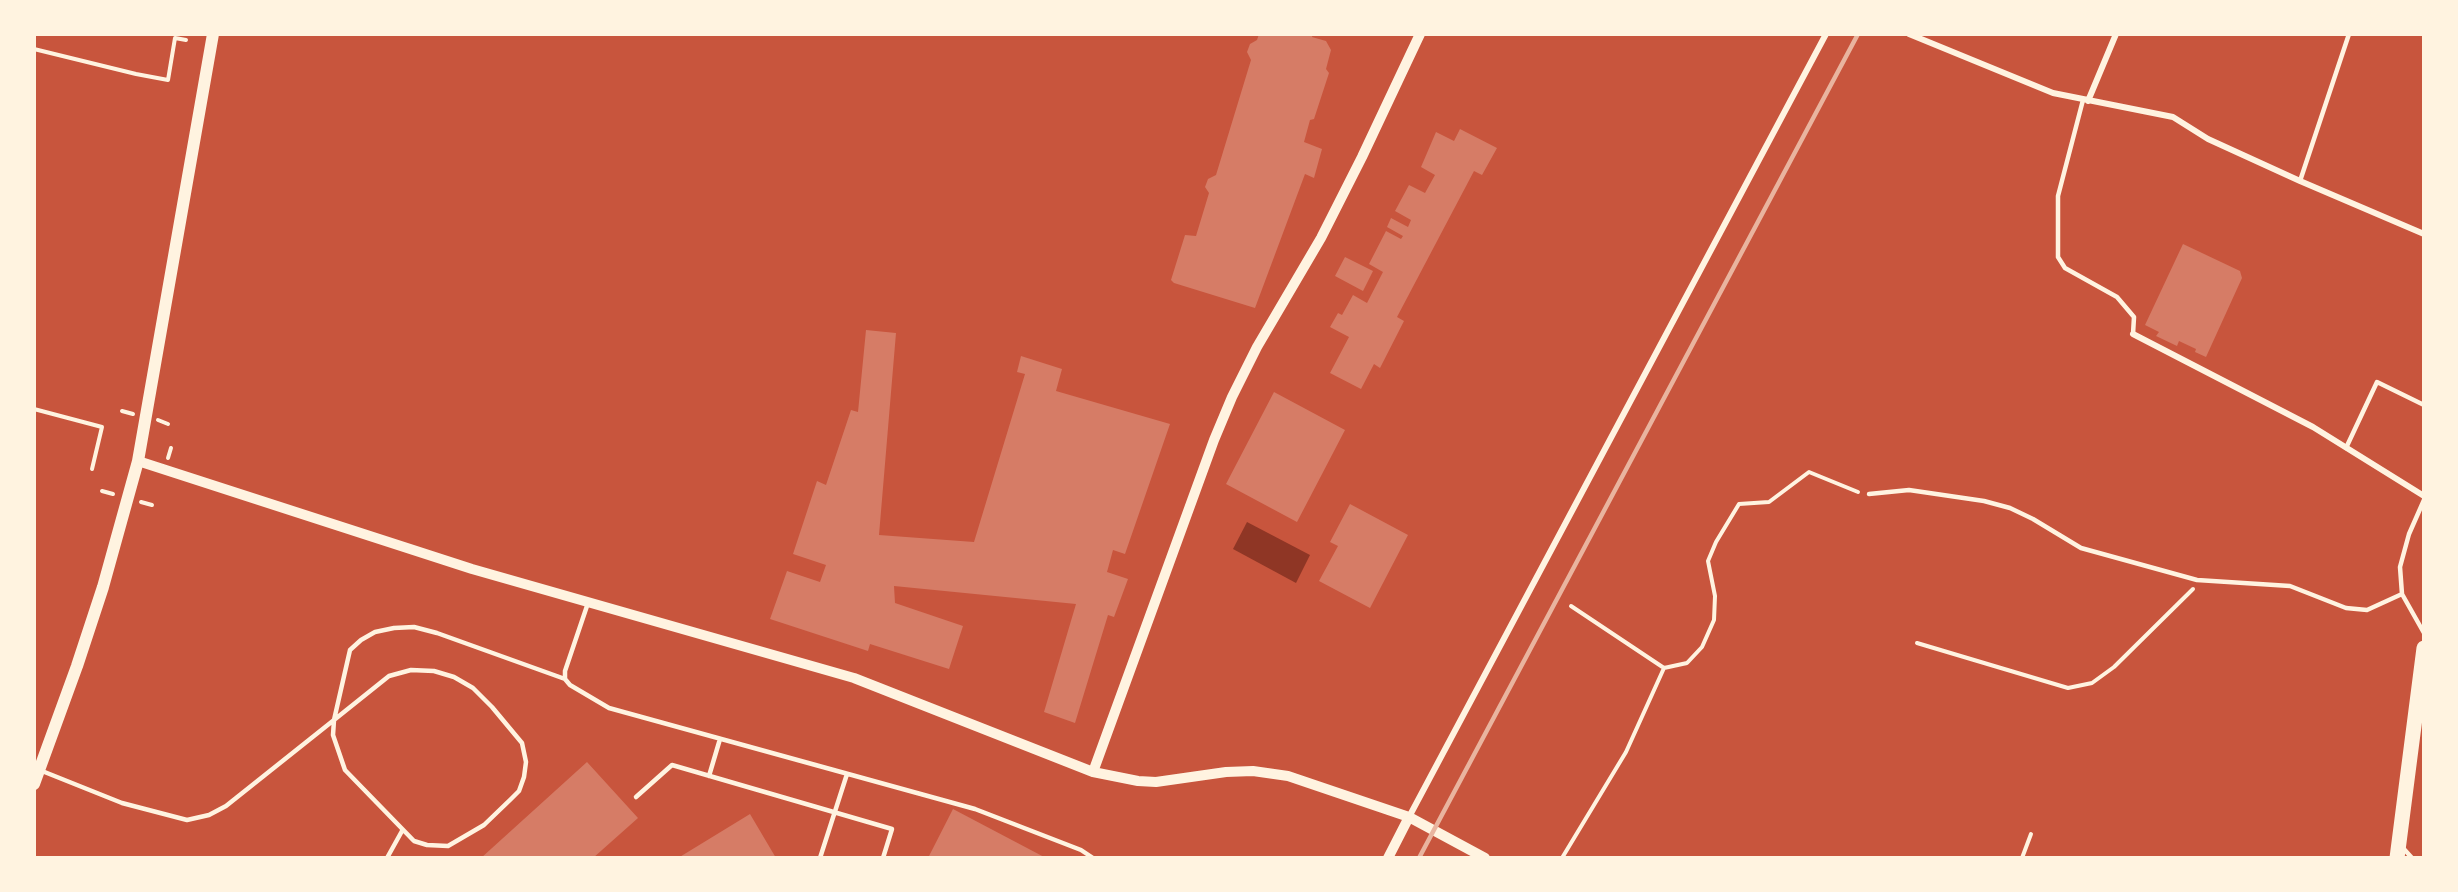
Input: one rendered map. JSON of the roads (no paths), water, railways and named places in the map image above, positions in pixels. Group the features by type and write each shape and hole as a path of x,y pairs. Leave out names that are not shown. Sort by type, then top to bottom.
{"main road":[{"path":"34,784 103,587 138,461 213,34"},
{"path":"2398,851 2424,648"}],"street":[{"path":"1093,772 1214,440 1232,397 1257,347 1321,238 1420,34"},
{"path":"1388,858 1826,34"},
{"path":"1909,34 2053,93 2173,117 2208,139 2424,234"},
{"path":"2086,100 2116,34"},
{"path":"2133,334 2303,422 2424,498"},
{"path":"138,461 472,569 854,678 1093,772 1129,780 1156,782 1226,772 1271,773 1288,776 1409,817 1485,858"}],"lane":[{"path":"2300,181 2349,34"},
{"path":"2086,100 2058,196 2058,257 2064,268 2117,297 2127,306 2133,317 2133,334"},
{"path":"2346,448 2377,382 2424,405"},
{"path":"1869,494 1909,490 1984,501 2010,508 2033,519 2081,548 2203,580 2290,586 2346,608 2367,610 2402,594"},
{"path":"2424,498 2409,534 2400,567 2402,594 2424,633"},
{"path":"565,679 565,671 588,603"},
{"path":"40,770 122,803 187,820 226,806 333,720 389,676 411,670 434,670 454,677 473,688 522,743 526,762 519,791 484,825 448,846 427,845 414,841 402,831 345,770 333,735 333,720 351,650 361,640 375,632 414,627 437,633 565,679 570,685 609,708 975,809 1081,850 1093,858"},
{"path":"709,776 720,739"},
{"path":"636,797 672,765 892,829 883,858"},
{"path":"820,858 847,774"},
{"path":"387,858 402,831"},
{"path":"2398,851 2412,858"}],"railway":[{"path":"1419,858 1858,34"}]}
